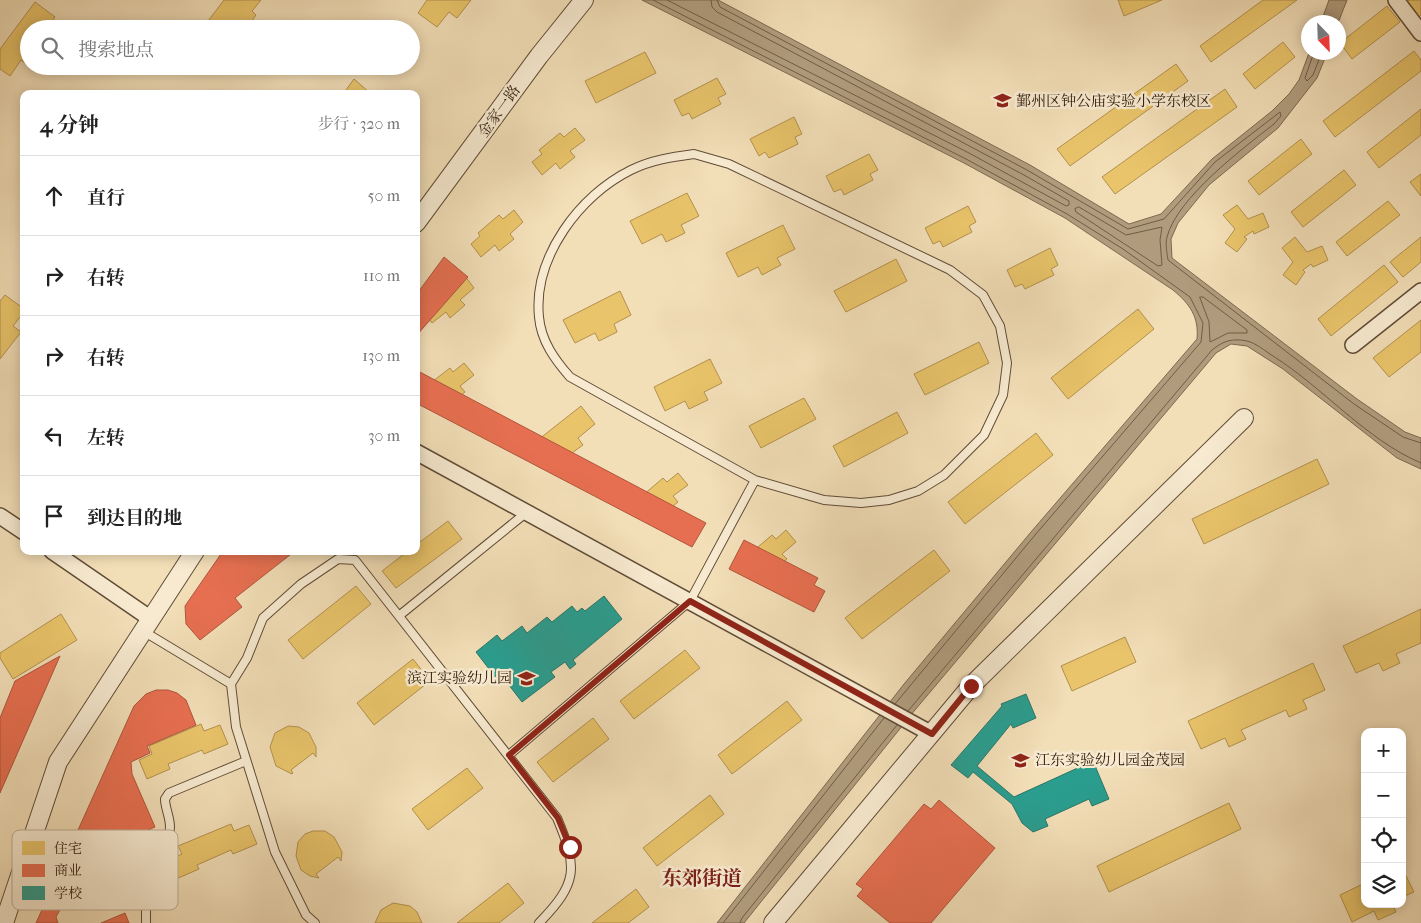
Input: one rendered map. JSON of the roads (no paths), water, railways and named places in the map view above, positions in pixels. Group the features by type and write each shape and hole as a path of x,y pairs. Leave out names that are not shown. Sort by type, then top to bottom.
{"street":[{"name":"金家一路","path":"420,218 539,56 584,0"},
{"path":"1396,0 1421,33"},
{"path":"1353,345 1421,291"},
{"path":"773,923 928,732 971,686 1244,418"},
{"path":"420,454 871,699 928,732"},
{"path":"0,516 20,529"},
{"path":"57,555 147,625"},
{"path":"34,830 58,762 192,555"},
{"path":"4,916 12,893"}],"lane":[{"path":"694,154 729,164 950,270 983,295 1000,326 1007,363 1003,395 984,435 944,475 918,491 889,500 861,503 824,500 754,480 570,377 557,362 546,342 539,318 540,289 553,249 578,209 598,191 631,170 656,160 694,154"},
{"path":"509,755 690,601 754,480"},
{"path":"400,615 527,512"},
{"path":"315,923 306,914 275,852 236,727 231,684 247,658 263,618 301,584 338,559 355,560 558,818 570,847 571,878 557,904 539,923"},
{"path":"147,625 231,684"},
{"path":"169,830 165,799 169,792 246,762"},
{"path":"146,910 146,923"}],"water":[{"path":"642,0 718,0 1030,165 1129,224 1161,214 1212,159 1272,111 1289,94 1299,80 1306,60 1324,60 1317,78 1278,128 1209,185 1178,223 1171,239 1172,258 1357,399 1405,432 1421,438 1421,469 1397,458 1283,369 1247,346 1231,344 1216,353 915,710 744,923 717,923 904,684 1031,532 1197,339 1195,318 1189,306 1173,290 1065,218 964,163"},
{"path":"1329,0 1347,0 1341,15 1324,15"}],"place":[{"name":"鄞州区钟公庙实验小学东校区","path":"1002,101"},
{"name":"滨江实验幼儿园","path":"526,678"},
{"name":"江东实验幼儿园金茂园","path":"1021,760"}],"district":[{"name":"东郊街道","path":"702,878"}]}
